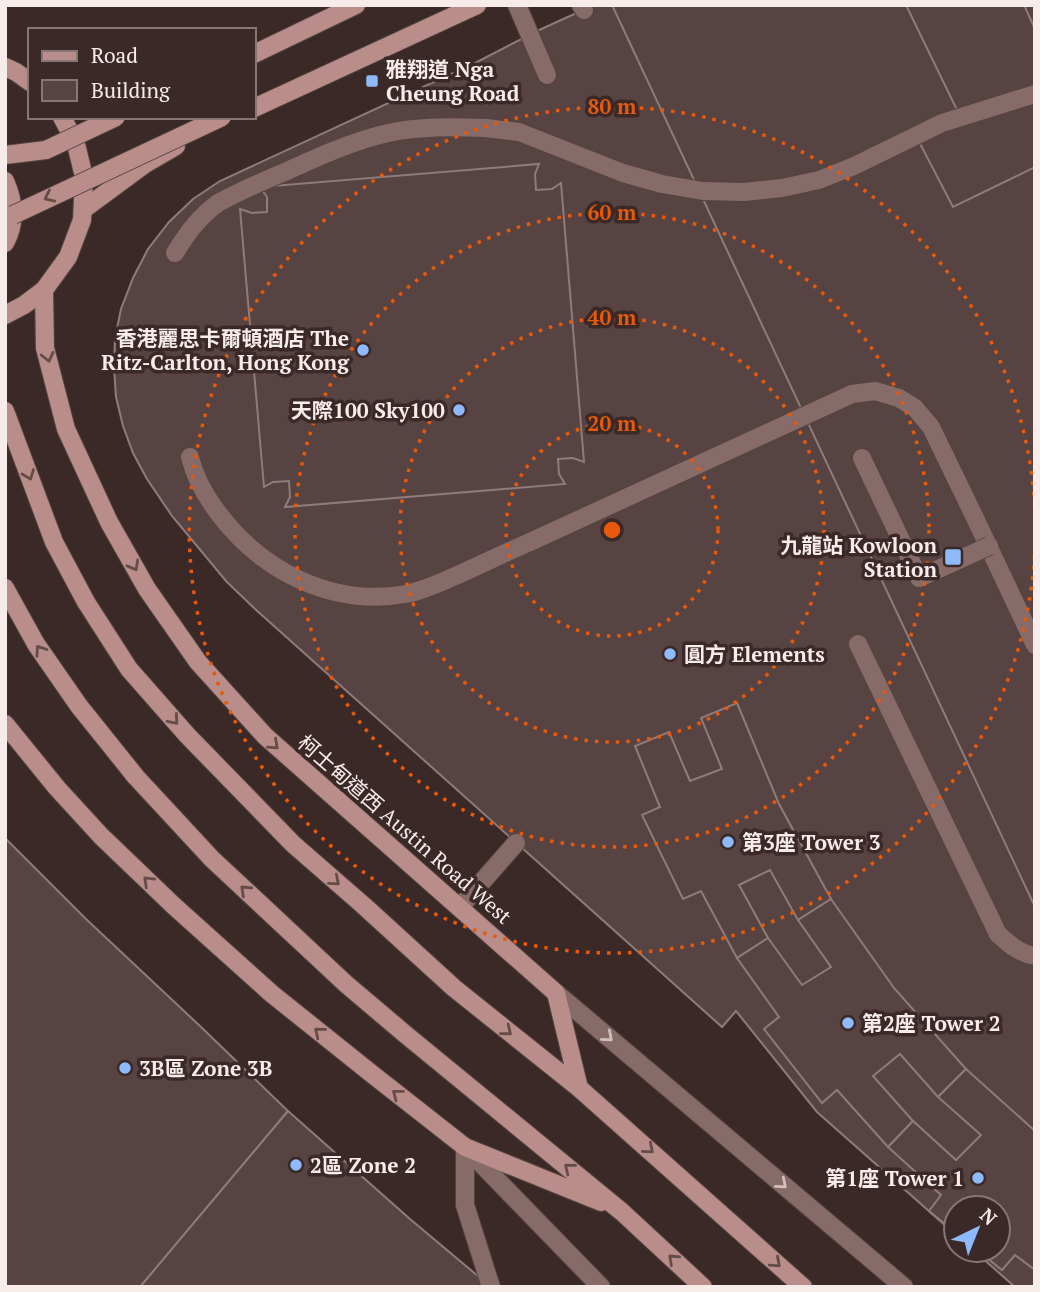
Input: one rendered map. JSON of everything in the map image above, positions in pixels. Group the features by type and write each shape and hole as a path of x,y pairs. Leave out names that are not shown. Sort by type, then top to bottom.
{"main road":[{"path":"256,44 341,5"},
{"path":"256,53 356,5"},
{"path":"256,104 465,5"},
{"path":"256,104 477,5"},
{"path":"5,67 28,81"},
{"path":"5,315 24,305 44,289 68,257 82,220 84,177 76,144 62,119"},
{"path":"5,155 46,150 112,119"},
{"path":"13,215 218,119"},
{"path":"83,209 145,163 229,119"},
{"path":"5,181 10,193 13,215 5,243"},
{"name":"柯士甸道西 Austin Road West","path":"44,289 45,348 66,429 109,522 147,589 198,662 265,736 556,993"},
{"path":"5,411 54,542 86,602 129,669 187,735 293,844 454,988 579,1088 803,1287"},
{"path":"5,588 36,644 79,706 136,777 212,859 335,975 622,1212 703,1287"},
{"path":"5,724 57,788 101,836 174,906 272,994 465,1147 577,1191 622,1212"},
{"path":"556,993 579,1088"}],"street":[{"path":"517,5 547,75"},
{"path":"526,5 537,31"},
{"path":"175,253 190,229 204,213 218,203 328,152 388,133 419,128 453,127 519,132 623,173 662,184 703,191 744,192 819,180 942,123 1035,94"},
{"path":"190,457 192,468 213,506 244,543 263,559 284,573 332,592 382,597 432,587 852,394 876,391 899,398 915,408 931,427 1035,645"},
{"path":"862,458 919,578 989,546"},
{"path":"858,644 998,934 1013,948 1035,956"},
{"path":"460,907 516,843"},
{"name":"柯士甸道西 Austin Road West","path":"556,993 904,1287"},
{"path":"465,1147 465,1205 491,1287"},
{"path":"465,1147 601,1287"}],"building":[{"name":"圓方 Elements","path":"594,5 1035,5 1035,1287 1015,1287 989,1264 1012,1264 1012,1194 942,1194 942,1223 817,1112 736,1011 722,1027 255,609 226,581 172,516 133,453 116,397 115,338 121,309 133,278 148,249 169,222 193,199 220,181 477,62"},
{"name":"九龍站 Kowloon Station","path":"612,5 906,5 958,112 914,132 953,207 1035,167 1035,907"},
{"path":"1024,5 1035,5 1035,29"},
{"path":"539,164 535,174 536,190 552,189 561,183 584,462 573,458 558,459 559,474 565,484 285,507 290,497 289,481 273,482 264,487 240,209 252,213 267,212 267,197 260,187"},
{"name":"第3座 Tower 3","path":"737,703 779,804 831,899 798,920 770,870 739,885 768,938 737,958 701,891 683,899 642,815 660,807 635,746 669,732 690,781 722,769 701,718"},
{"name":"3B區 Zone 3B","path":"5,838 288,1111 140,1287 5,1287"},
{"name":"第2座 Tower 2","path":"831,899 894,988 966,1069 938,1097 900,1054 873,1076 913,1121 888,1147 837,1090 822,1103 764,1029 779,1017 737,958 768,938 802,985 831,967 798,920"},
{"name":"第1座 Tower 1","path":"966,1069 1035,1131 1035,1270 1015,1255 1012,1258 1012,1194 942,1194 942,1222 929,1211 941,1195 888,1147 913,1121 956,1160 981,1135 938,1097"},
{"name":"2區 Zone 2","path":"288,1111 410,1219 491,1287 140,1287"},
{"name":"第1座 Tower 1","path":"994,1264 1007,1264 1002,1270"}],"place":[{"name":"雅翔道 Nga Cheung Road","path":"372,81"},
{"name":"香港麗思卡爾頓酒店 The Ritz-Carlton, Hong Kong","path":"363,350"},
{"name":"天際100 Sky100","path":"459,410"},
{"name":"九龍站 Kowloon Station","path":"953,557"},
{"name":"圓方 Elements","path":"670,654"},
{"name":"第3座 Tower 3","path":"728,842"},
{"name":"第2座 Tower 2","path":"848,1023"},
{"name":"3B區 Zone 3B","path":"125,1068"},
{"name":"2區 Zone 2","path":"296,1165"},
{"name":"第1座 Tower 1","path":"978,1178"}]}
